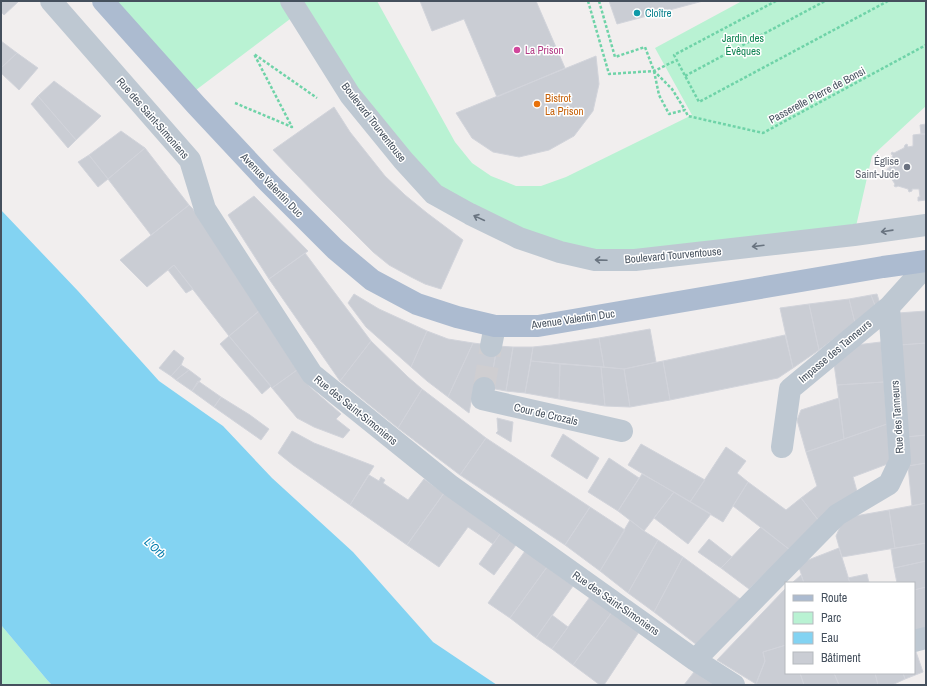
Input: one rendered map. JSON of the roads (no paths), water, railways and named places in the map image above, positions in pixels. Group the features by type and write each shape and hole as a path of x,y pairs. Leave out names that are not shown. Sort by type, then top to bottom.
{"main road":[{"name":"Avenue Valentin Duc","path":"103,1 196,105 267,181 335,249 372,280 417,304 457,317 493,336 538,326 875,268 926,261"}],"street":[{"name":"Rue des Saint-Simoniens","path":"51,1 190,160 206,209 312,374 451,486 695,660 734,685"},
{"name":"Boulevard Tourventouse","path":"291,1 350,95 403,160 434,194 470,214 519,238 560,252 595,260 635,260 854,236 926,225"},
{"path":"889,307 926,266"},
{"name":"Rue des Tanneurs","path":"695,660 836,515 889,484 900,461 889,307"},
{"name":"Impasse des Tanneurs","path":"782,447 790,389 889,307"},
{"name":"Cour de Crozals","path":"484,388 482,399 622,431"},
{"path":"915,641 926,638"}],"water":[{"name":"L'Orb","path":"1,210 78,291 159,381 223,426 272,478 353,552 433,642 497,685 52,685 1,625"}],"tunnel":[{"path":"484,388 491,346"}],"place":[{"name":"Cloître","path":"637,13"},
{"name":"La Prison","path":"517,50"},
{"name":"Bistrot La Prison","path":"537,104"},
{"name":"Église Saint-Jude","path":"907,167"}],"park label":[{"name":"Jardin des Évêques","path":"743,44"}]}
